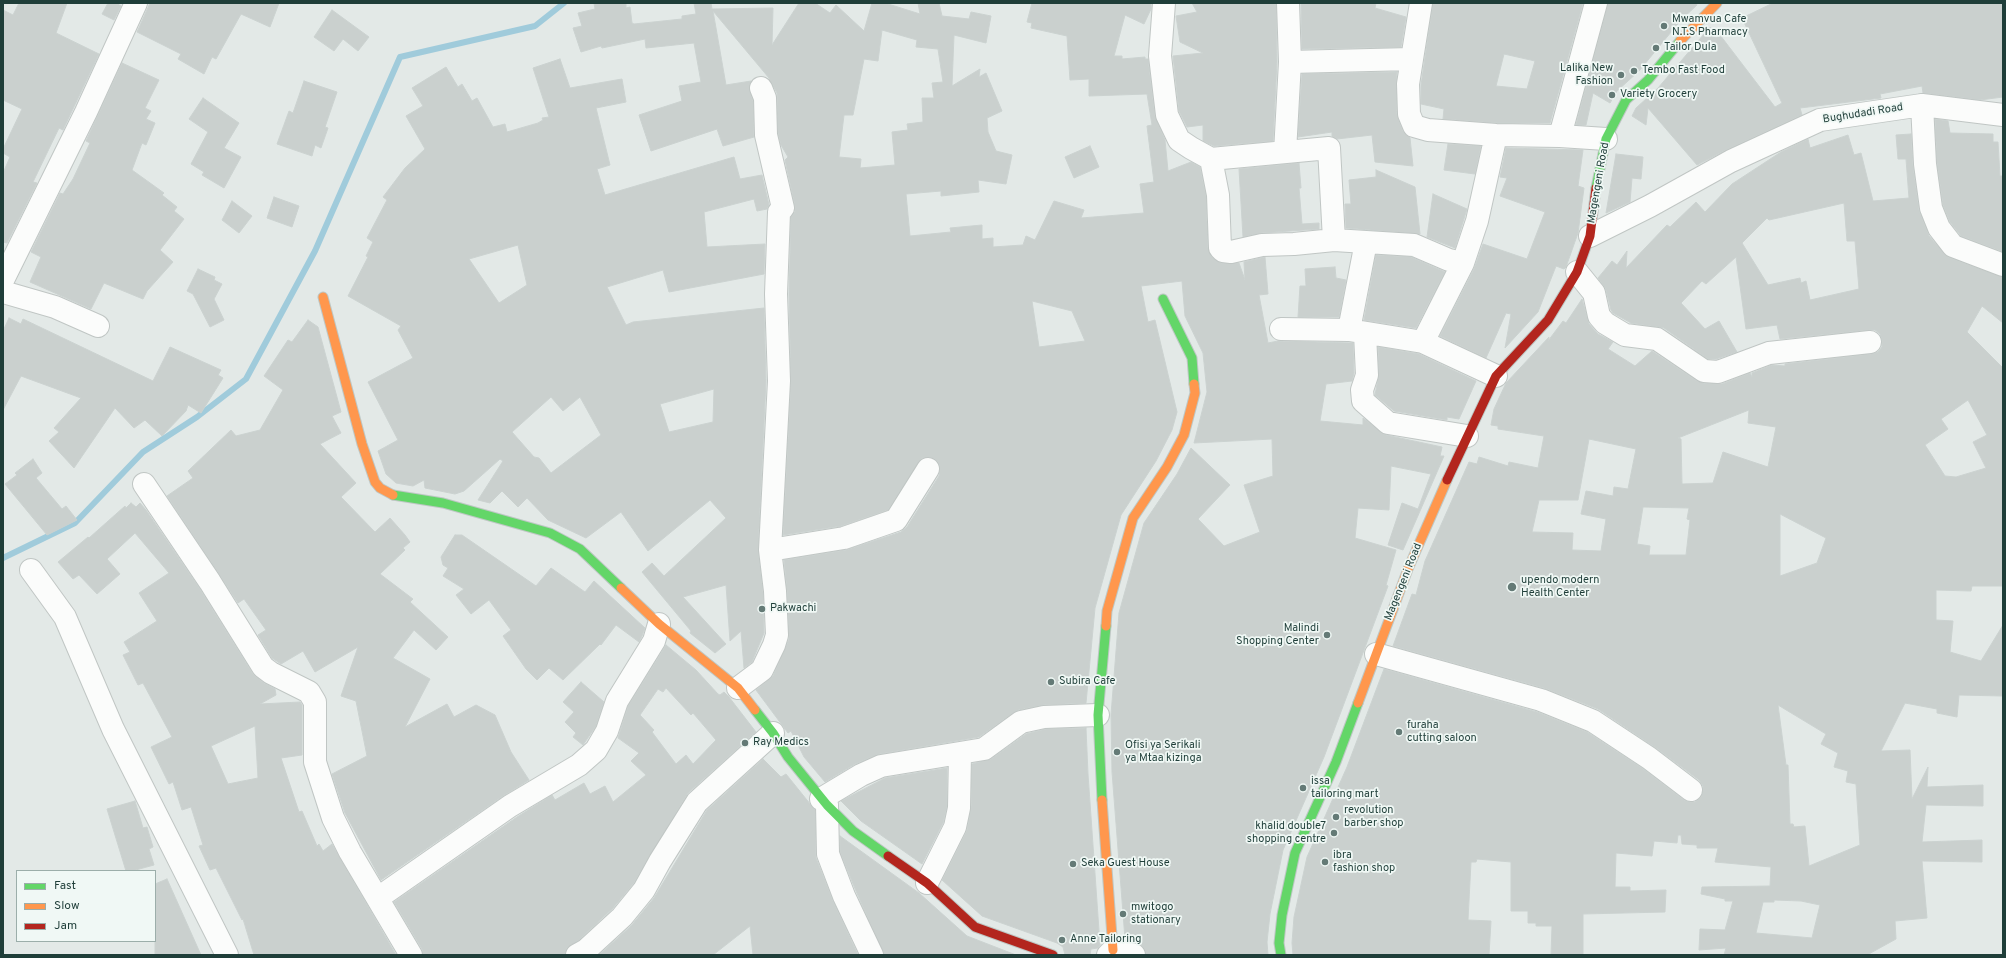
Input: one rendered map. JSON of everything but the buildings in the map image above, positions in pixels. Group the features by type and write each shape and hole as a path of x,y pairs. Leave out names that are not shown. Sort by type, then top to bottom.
{"street":[{"path":"3,280 53,180 136,3"},
{"path":"1164,3 1160,56 1167,115 1179,140 1211,159 1329,148 1334,240"},
{"path":"1285,152 1290,62 1288,3"},
{"path":"1421,3 1411,58 1408,102 1409,114 1414,126 1428,130 1496,135 1560,136 1606,139"},
{"path":"1560,136 1596,3"},
{"name":"Magengeni Road","path":"1282,955 1279,943 1282,915 1295,853 1336,762 1408,569 1467,436 1496,376 1548,320 1577,272 1590,236 1597,184 1606,139 1626,100 1648,80 1691,28 1717,3"},
{"path":"1290,62 1411,58"},
{"path":"738,688 762,670 777,635 776,591 770,550 779,381 776,294 779,212 783,208 766,135 765,98 761,88"},
{"path":"1922,105 1925,164 1931,208 1939,228 1953,246 2003,265"},
{"name":"Bughudadi Road","path":"1731,161 1820,120 1922,105 2003,115"},
{"path":"1422,342 1463,263 1477,220 1496,135"},
{"path":"1211,159 1218,195 1220,248 1223,251 1231,252 1262,245 1294,244 1334,240 1414,245 1448,260 1463,263"},
{"name":"Magengeni Road","path":"1590,236 1650,206 1731,161"},
{"path":"1366,242 1357,332 1367,374 1362,390 1363,401 1388,423 1467,436"},
{"path":"1577,272 1594,293 1599,316 1605,323 1625,335 1657,339 1704,371 1718,372 1769,353 1870,342"},
{"path":"3,292 56,307 98,326"},
{"path":"323,297 362,444 375,482 380,488 391,495 443,503 550,533 580,550 659,624 738,688 773,733 788,757 824,802 853,831 926,884 975,927 1054,955"},
{"path":"1134,955 1111,952 1098,715 1107,611 1133,518 1167,467 1184,435 1195,393 1192,358 1163,299"},
{"path":"1281,329 1357,332 1422,342 1496,376"},
{"path":"770,550 844,538 896,520 928,469"},
{"path":"144,484 210,582 263,667 309,692 315,702 315,762 333,818 350,852 411,955"},
{"path":"31,570 65,617 117,736 226,955"},
{"path":"378,898 510,806 579,765 596,750 607,731 617,701 654,641 659,624"},
{"path":"1376,654 1541,700 1593,721 1649,758 1691,790"},
{"path":"824,802 861,775 881,766 984,749 1021,722 1044,716 1098,715"},
{"path":"584,953 622,917 644,890 697,802 773,733"},
{"path":"926,884 955,827 959,808 960,754"},
{"path":"824,802 828,854 844,896 872,955"}],"waterway":[{"path":"3,558 75,523 143,452 197,417 246,379 315,251 400,57 535,26 564,3"}],"traffic: fast":[{"path":"1596,188 1606,139 1626,100 1648,80 1680,41"},
{"path":"1163,299 1192,358 1194,384"},
{"path":"393,495 443,503 550,533 580,549 621,588"},
{"path":"1102,800 1098,715 1106,626"},
{"path":"1281,955 1279,943 1282,915 1295,853 1336,762 1358,703"},
{"path":"755,710 773,733 788,757 827,805 853,831 888,856"}],"traffic: slow":[{"path":"1680,41 1717,3"},
{"path":"323,297 362,444 375,482 380,488 393,495"},
{"path":"1106,626 1107,611 1133,518 1167,467 1184,435 1195,393 1194,384"},
{"path":"1358,703 1408,569 1447,480"},
{"path":"621,588 659,624 738,688 755,710"},
{"path":"1102,800 1113,950"}],"traffic: jam":[{"path":"1447,480 1496,376 1548,320 1577,272 1590,236 1596,188"},
{"path":"888,856 927,883 975,927 1053,955"}],"place":[{"name":"Mwamvua Cafe N.T.S Pharmacy","path":"1664,26"},
{"name":"Tailor Dula","path":"1656,48"},
{"name":"Tembo Fast Food","path":"1634,71"},
{"name":"Lalika New Fashion","path":"1621,75"},
{"name":"Variety Grocery","path":"1612,95"},
{"name":"upendo modern Health Center","path":"1512,587"},
{"name":"Pakwachi","path":"762,609"},
{"name":"Malindi Shopping Center","path":"1327,635"},
{"name":"Subira Cafe","path":"1051,682"},
{"name":"furaha cutting saloon","path":"1399,732"},
{"name":"Ray Medics","path":"745,743"},
{"name":"Ofisi ya Serikali ya Mtaa kizinga","path":"1117,752"},
{"name":"issa tailoring mart","path":"1303,788"},
{"name":"revolution barber shop","path":"1336,817"},
{"name":"khalid double7 shopping centre","path":"1334,833"},
{"name":"ibra fashion shop","path":"1325,862"},
{"name":"Seka Guest House","path":"1073,864"},
{"name":"mwitogo stationary","path":"1123,914"},
{"name":"Anne Tailoring","path":"1062,940"}]}
